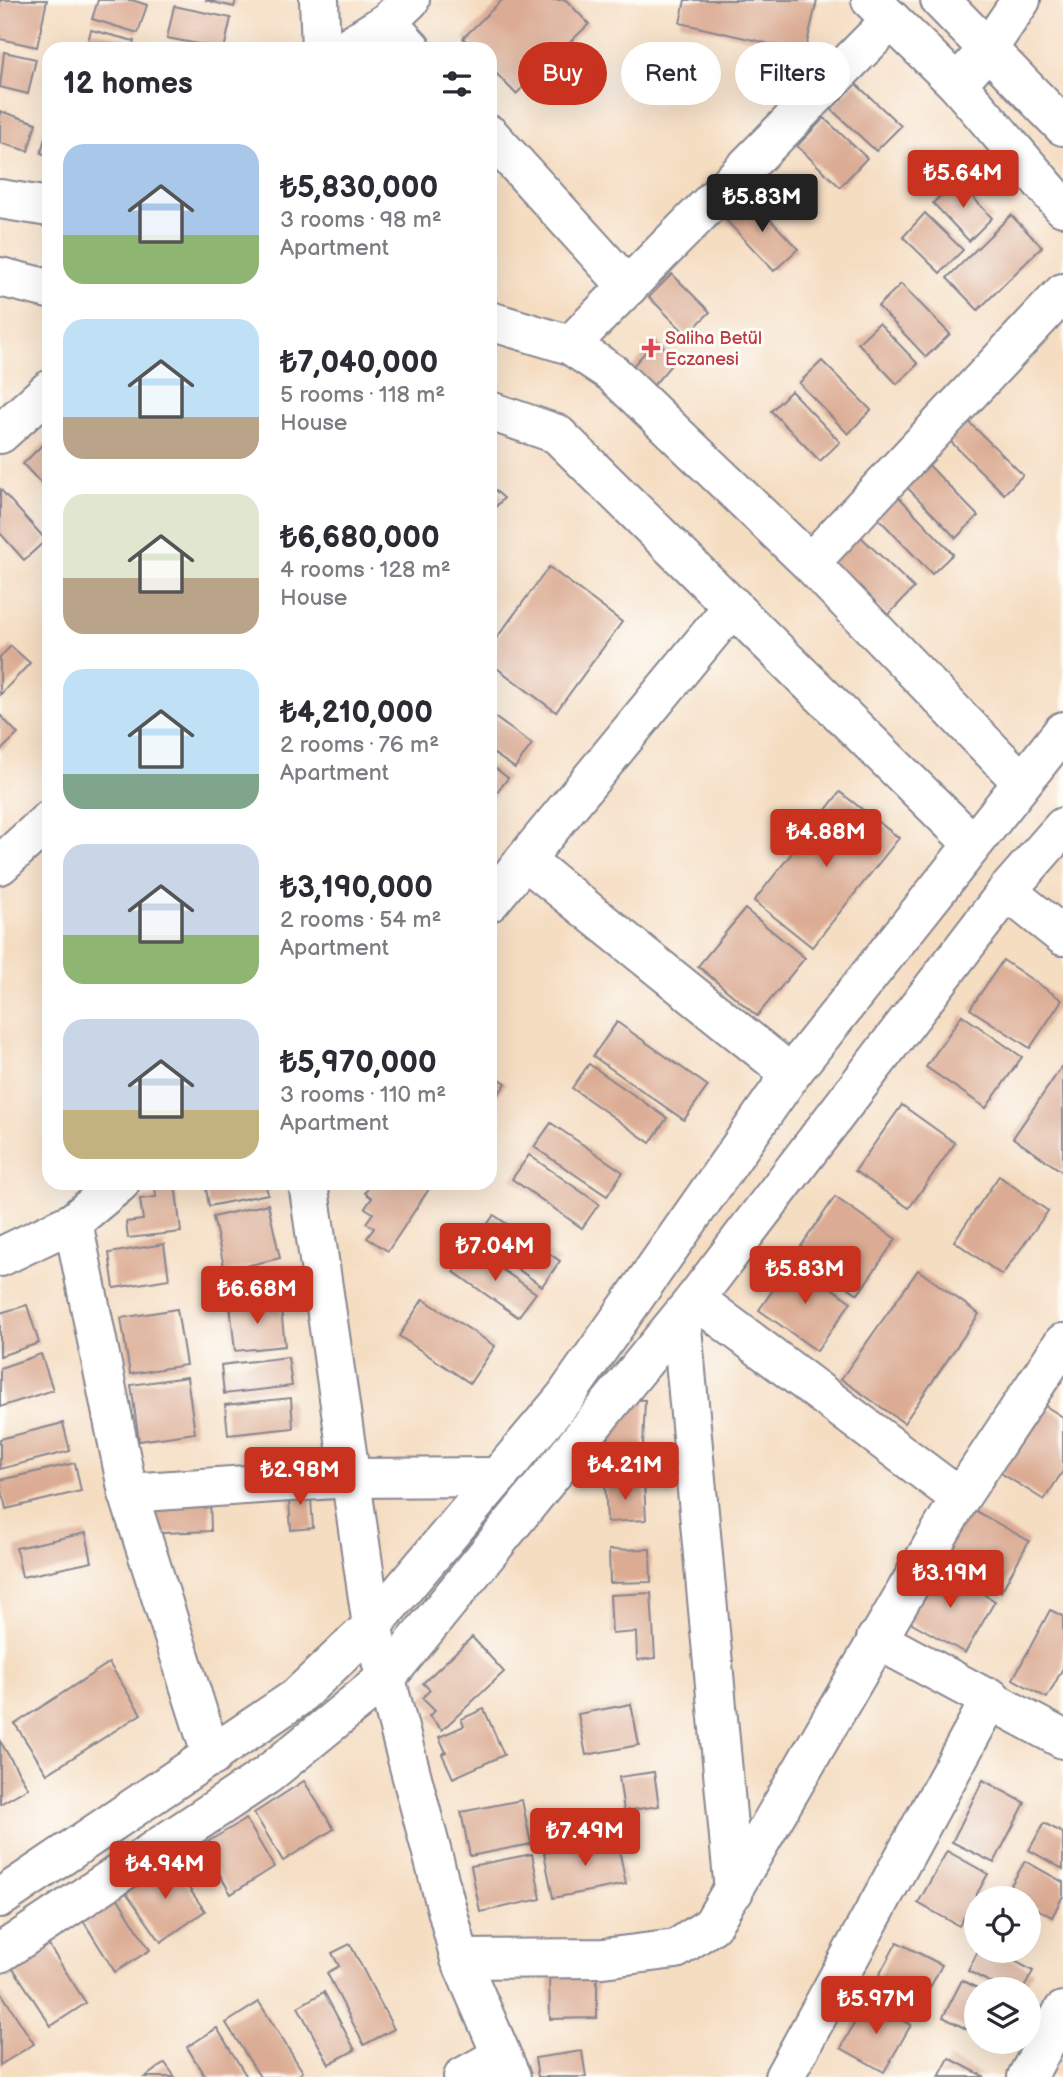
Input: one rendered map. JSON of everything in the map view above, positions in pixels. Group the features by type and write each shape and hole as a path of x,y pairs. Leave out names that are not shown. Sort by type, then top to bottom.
{"street":[{"path":"319,0 321,42"},
{"path":"940,0 1063,126"},
{"path":"957,84 988,49 1021,0"},
{"path":"570,345 628,287 881,10 957,84 1063,207"},
{"path":"361,42 403,24"},
{"path":"497,143 628,287"},
{"path":"0,199 42,206"},
{"path":"0,277 42,287"},
{"path":"810,563 1063,293"},
{"path":"497,323 570,345 612,373 810,563 1021,781"},
{"path":"0,434 42,396"},
{"path":"497,413 557,434 972,843"},
{"path":"497,893 733,606"},
{"path":"0,1898 296,1698 372,1626 565,1397 791,1074 1021,781 1063,732"},
{"path":"0,865 42,826"},
{"path":"0,1953 267,1775 386,1678 688,1308 1007,891 1063,827"},
{"path":"524,860 791,1074"},
{"path":"1007,891 1063,936"},
{"path":"0,1257 73,1222 112,1190"},
{"path":"308,1190 372,1626 460,1959 506,2066 463,2077"},
{"path":"73,1222 128,1493 212,1757"},
{"path":"688,1308 960,1498"},
{"path":"688,1308 734,1891"},
{"path":"460,1959 603,1958 676,1949 712,1925 960,1498 1063,1343"},
{"path":"128,1493 349,1478 498,1476"},
{"path":"876,1639 1063,1739"},
{"path":"784,2077 990,1698"},
{"path":"1027,2077 1063,2011"}],"building":[{"path":"0,0 47,0 37,47 0,39"},
{"path":"98,0 132,0 147,5 138,33 92,19"},
{"path":"205,0 236,0 234,7"},
{"path":"502,0 566,0 589,24 570,42 518,42 516,94 497,74 497,42 467,42 463,38"},
{"path":"685,0 817,0 807,42 762,42 680,23"},
{"path":"174,6 231,18 226,42 188,42 167,38"},
{"path":"91,30 134,41 134,42 88,42"},
{"path":"4,52 36,59 28,94 0,87"},
{"path":"855,83 901,126 876,151 831,109 835,105 850,105 850,88"},
{"path":"0,111 36,123 28,151 0,143"},
{"path":"824,118 867,158 840,187 797,146"},
{"path":"957,180 992,218 969,241 933,203"},
{"path":"749,197 798,249 774,271 725,219"},
{"path":"925,213 963,250 940,273 903,237"},
{"path":"1011,215 1042,247 978,310 947,278"},
{"path":"672,274 710,312 687,335 649,297"},
{"path":"901,284 950,334 926,357 878,306"},
{"path":"879,323 918,364 897,384 858,343"},
{"path":"656,340 676,359 653,386 632,367"},
{"path":"822,361 871,410 848,434 799,383"},
{"path":"791,391 840,442 820,461 771,411"},
{"path":"969,422 1023,475 1004,494 950,441"},
{"path":"42,445 42,484 23,464"},
{"path":"923,459 978,516 956,538 901,481"},
{"path":"0,489 42,536 42,544 24,560 0,533"},
{"path":"497,492 504,498 497,506"},
{"path":"898,496 953,554 932,574 876,516"},
{"path":"858,534 914,588 887,616 831,562"},
{"path":"549,567 622,622 556,712 497,668 497,638"},
{"path":"11,646 30,663 0,695 0,657"},
{"path":"0,715 18,734 0,751"},
{"path":"497,719 532,744 515,768 497,756"},
{"path":"497,769 508,778 497,793"},
{"path":"840,792 899,838 812,947 754,901"},
{"path":"745,909 805,958 757,1016 698,966"},
{"path":"1003,960 1062,1000 1030,1048 970,1009"},
{"path":"962,1015 1022,1057 986,1108 926,1067"},
{"path":"617,1022 708,1086 684,1120 593,1056"},
{"path":"589,1064 667,1118 650,1143 572,1088"},
{"path":"1063,1065 1063,1172 1013,1138"},
{"path":"497,1077 506,1083 497,1096"},
{"path":"902,1105 955,1143 909,1208 855,1171"},
{"path":"551,1123 623,1172 607,1196 534,1147"},
{"path":"529,1155 599,1204 582,1228 512,1179"},
{"path":"999,1176 1048,1211 1002,1275 954,1241"},
{"path":"155,1190 176,1190 181,1232 128,1238 126,1222 143,1220 140,1199 156,1197"},
{"path":"206,1190 267,1190 268,1194 209,1206"},
{"path":"367,1190 428,1190 388,1251 367,1238 374,1228 366,1223 373,1213 365,1208 372,1198 365,1193"},
{"path":"835,1197 896,1239 858,1294 797,1252"},
{"path":"268,1204 280,1258 225,1271 213,1217"},
{"path":"494,1215 560,1261 542,1286 476,1240"},
{"path":"164,1244 169,1279 114,1288 109,1253"},
{"path":"471,1248 536,1293 518,1317 454,1272"},
{"path":"793,1261 851,1302 817,1351 759,1310"},
{"path":"918,1270 979,1314 904,1423 841,1379"},
{"path":"423,1299 495,1346 470,1383 399,1336"},
{"path":"280,1300 285,1346 235,1351 230,1305"},
{"path":"27,1305 39,1343 0,1356 0,1313"},
{"path":"177,1309 186,1365 130,1374 121,1318"},
{"path":"41,1354 53,1390 0,1407 0,1368"},
{"path":"288,1357 292,1386 224,1394 221,1365"},
{"path":"187,1377 195,1433 139,1441 131,1385"},
{"path":"291,1398 293,1428 228,1435 225,1405"},
{"path":"626,1399 645,1400 642,1469 607,1468 609,1425"},
{"path":"1039,1402 1063,1417 1063,1471 1044,1500 996,1470"},
{"path":"63,1423 70,1451 0,1469 0,1439"},
{"path":"75,1463 81,1491 6,1509 0,1480"},
{"path":"644,1482 646,1520 607,1522 605,1483"},
{"path":"310,1485 313,1528 291,1530 288,1487"},
{"path":"210,1493 211,1531 141,1534 140,1495"},
{"path":"967,1506 1029,1541 1001,1592 938,1557"},
{"path":"86,1533 92,1562 22,1577 16,1548"},
{"path":"650,1549 651,1582 610,1583 609,1550"},
{"path":"935,1567 995,1601 965,1653 905,1619"},
{"path":"651,1593 655,1658 637,1660 636,1632 612,1634 610,1595"},
{"path":"1050,1610 1063,1616 1063,1668 1047,1698 1013,1679"},
{"path":"472,1637 504,1672 442,1730 429,1716 435,1711 422,1698 430,1690 423,1683"},
{"path":"109,1663 141,1714 47,1774 15,1724"},
{"path":"631,1704 639,1745 586,1755 578,1714"},
{"path":"484,1709 504,1755 453,1778 442,1754 446,1752 439,1737 464,1726 461,1719"},
{"path":"0,1741 28,1788 0,1804"},
{"path":"654,1772 659,1806 624,1811 619,1777"},
{"path":"983,1780 1025,1803 994,1863 952,1842"},
{"path":"304,1781 334,1829 283,1861 254,1813"},
{"path":"522,1800 531,1844 470,1856 461,1812"},
{"path":"246,1819 274,1867 231,1894 202,1845"},
{"path":"1044,1823 1063,1833 1063,1869 1029,1850"},
{"path":"617,1839 626,1884 553,1898 544,1853"},
{"path":"947,1851 988,1874 981,1886 964,1886 964,1917 959,1926 918,1903"},
{"path":"532,1854 541,1899 480,1912 471,1866"},
{"path":"169,1860 205,1911 161,1942 125,1891"},
{"path":"1025,1861 1063,1882 1063,1896 1052,1917 1041,1911 1041,1886 1010,1886"},
{"path":"117,1897 150,1950 115,1972 82,1919"},
{"path":"897,1942 942,1965 915,2016 870,1992"},
{"path":"48,1944 86,2003 51,2026 13,1968"},
{"path":"350,1944 394,2029 364,2045 327,1973 339,1966 332,1953"},
{"path":"972,1963 1018,1963 1033,1971 1030,1977 980,1977 968,1971"},
{"path":"597,1974 597,2018 550,2019 549,1975"},
{"path":"962,1980 964,1981 964,2028 943,2017"},
{"path":"0,1991 34,2044 0,2065"},
{"path":"324,1992 355,2050 329,2064 298,2007"},
{"path":"866,2001 911,2025 884,2072 841,2048"},
{"path":"259,2002 303,2072 296,2077 260,2077 226,2023"},
{"path":"217,2028 247,2077 205,2077 187,2047"},
{"path":"582,2051 586,2077 538,2077 535,2058"},
{"path":"949,2058 985,2077 939,2077"},
{"path":"165,2063 175,2077 145,2077"}],"place":[{"name":"Saliha Betül Eczanesi","path":"651,348"}]}
